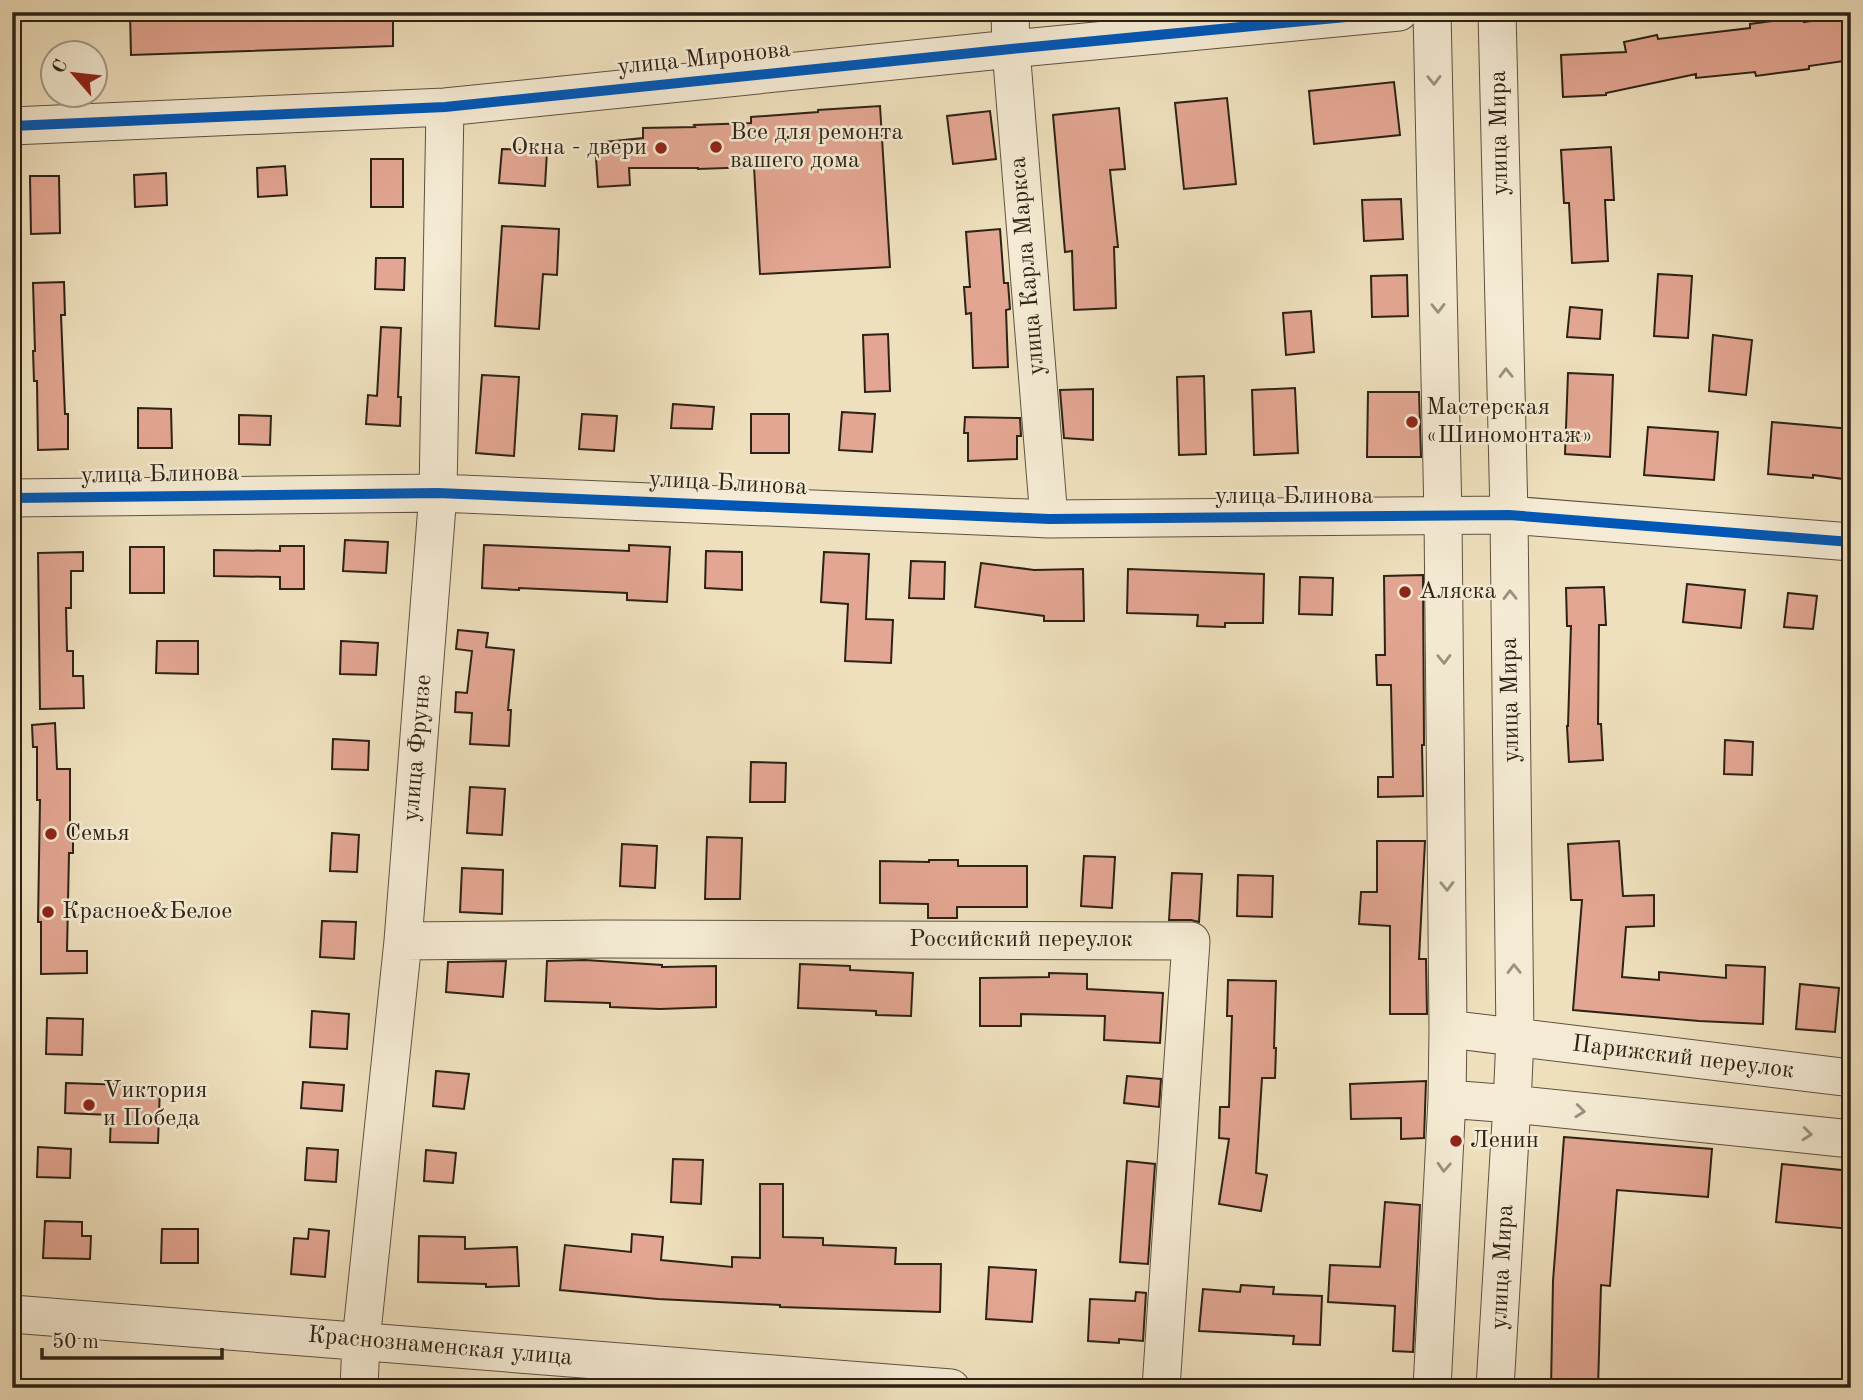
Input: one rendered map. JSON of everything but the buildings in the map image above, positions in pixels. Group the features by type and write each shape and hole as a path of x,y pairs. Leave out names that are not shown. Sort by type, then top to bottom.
{"street":[{"name":"улица Карла Маркса","path":"1010,12 1049,519"},
{"name":"улица Миронова","path":"12,125 445,107 1399,12"},
{"path":"1432,12 1443,517 1448,1029 1447,1099 1432,1388"},
{"name":"улица Мира","path":"1495,1388 1515,1038 1509,515 1497,12"},
{"name":"улица Фрунзе","path":"359,1388 361,1341 403,941 439,493 445,107"},
{"name":"улица Блинова","path":"12,498 439,493 1049,519 1509,515"},
{"path":"1509,515 1851,542"},
{"name":"Российский переулок","path":"403,941 1191,941 1161,1388"},
{"name":"Парижский переулок","path":"1448,1029 1851,1079"},
{"path":"1447,1099 1851,1139"},
{"name":"Краснознаменская улица","path":"12,1314 951,1388"}],"cycle path":[{"path":"12,126 445,107 1399,12"},
{"path":"12,498 438,493 1049,519 1509,515 1851,542"}],"place":[{"name":"Все для ремонта вашего дома","path":"716,147"},
{"name":"Окна - двери","path":"661,148"},
{"name":"Мастерская «Шиномонтаж»","path":"1412,422"},
{"name":"Аляска","path":"1405,592"},
{"name":"Семья","path":"51,834"},
{"name":"Красное&Белое","path":"48,912"},
{"name":"Vиктория и Победа","path":"89,1105"},
{"name":"Ленин","path":"1456,1141"}]}
